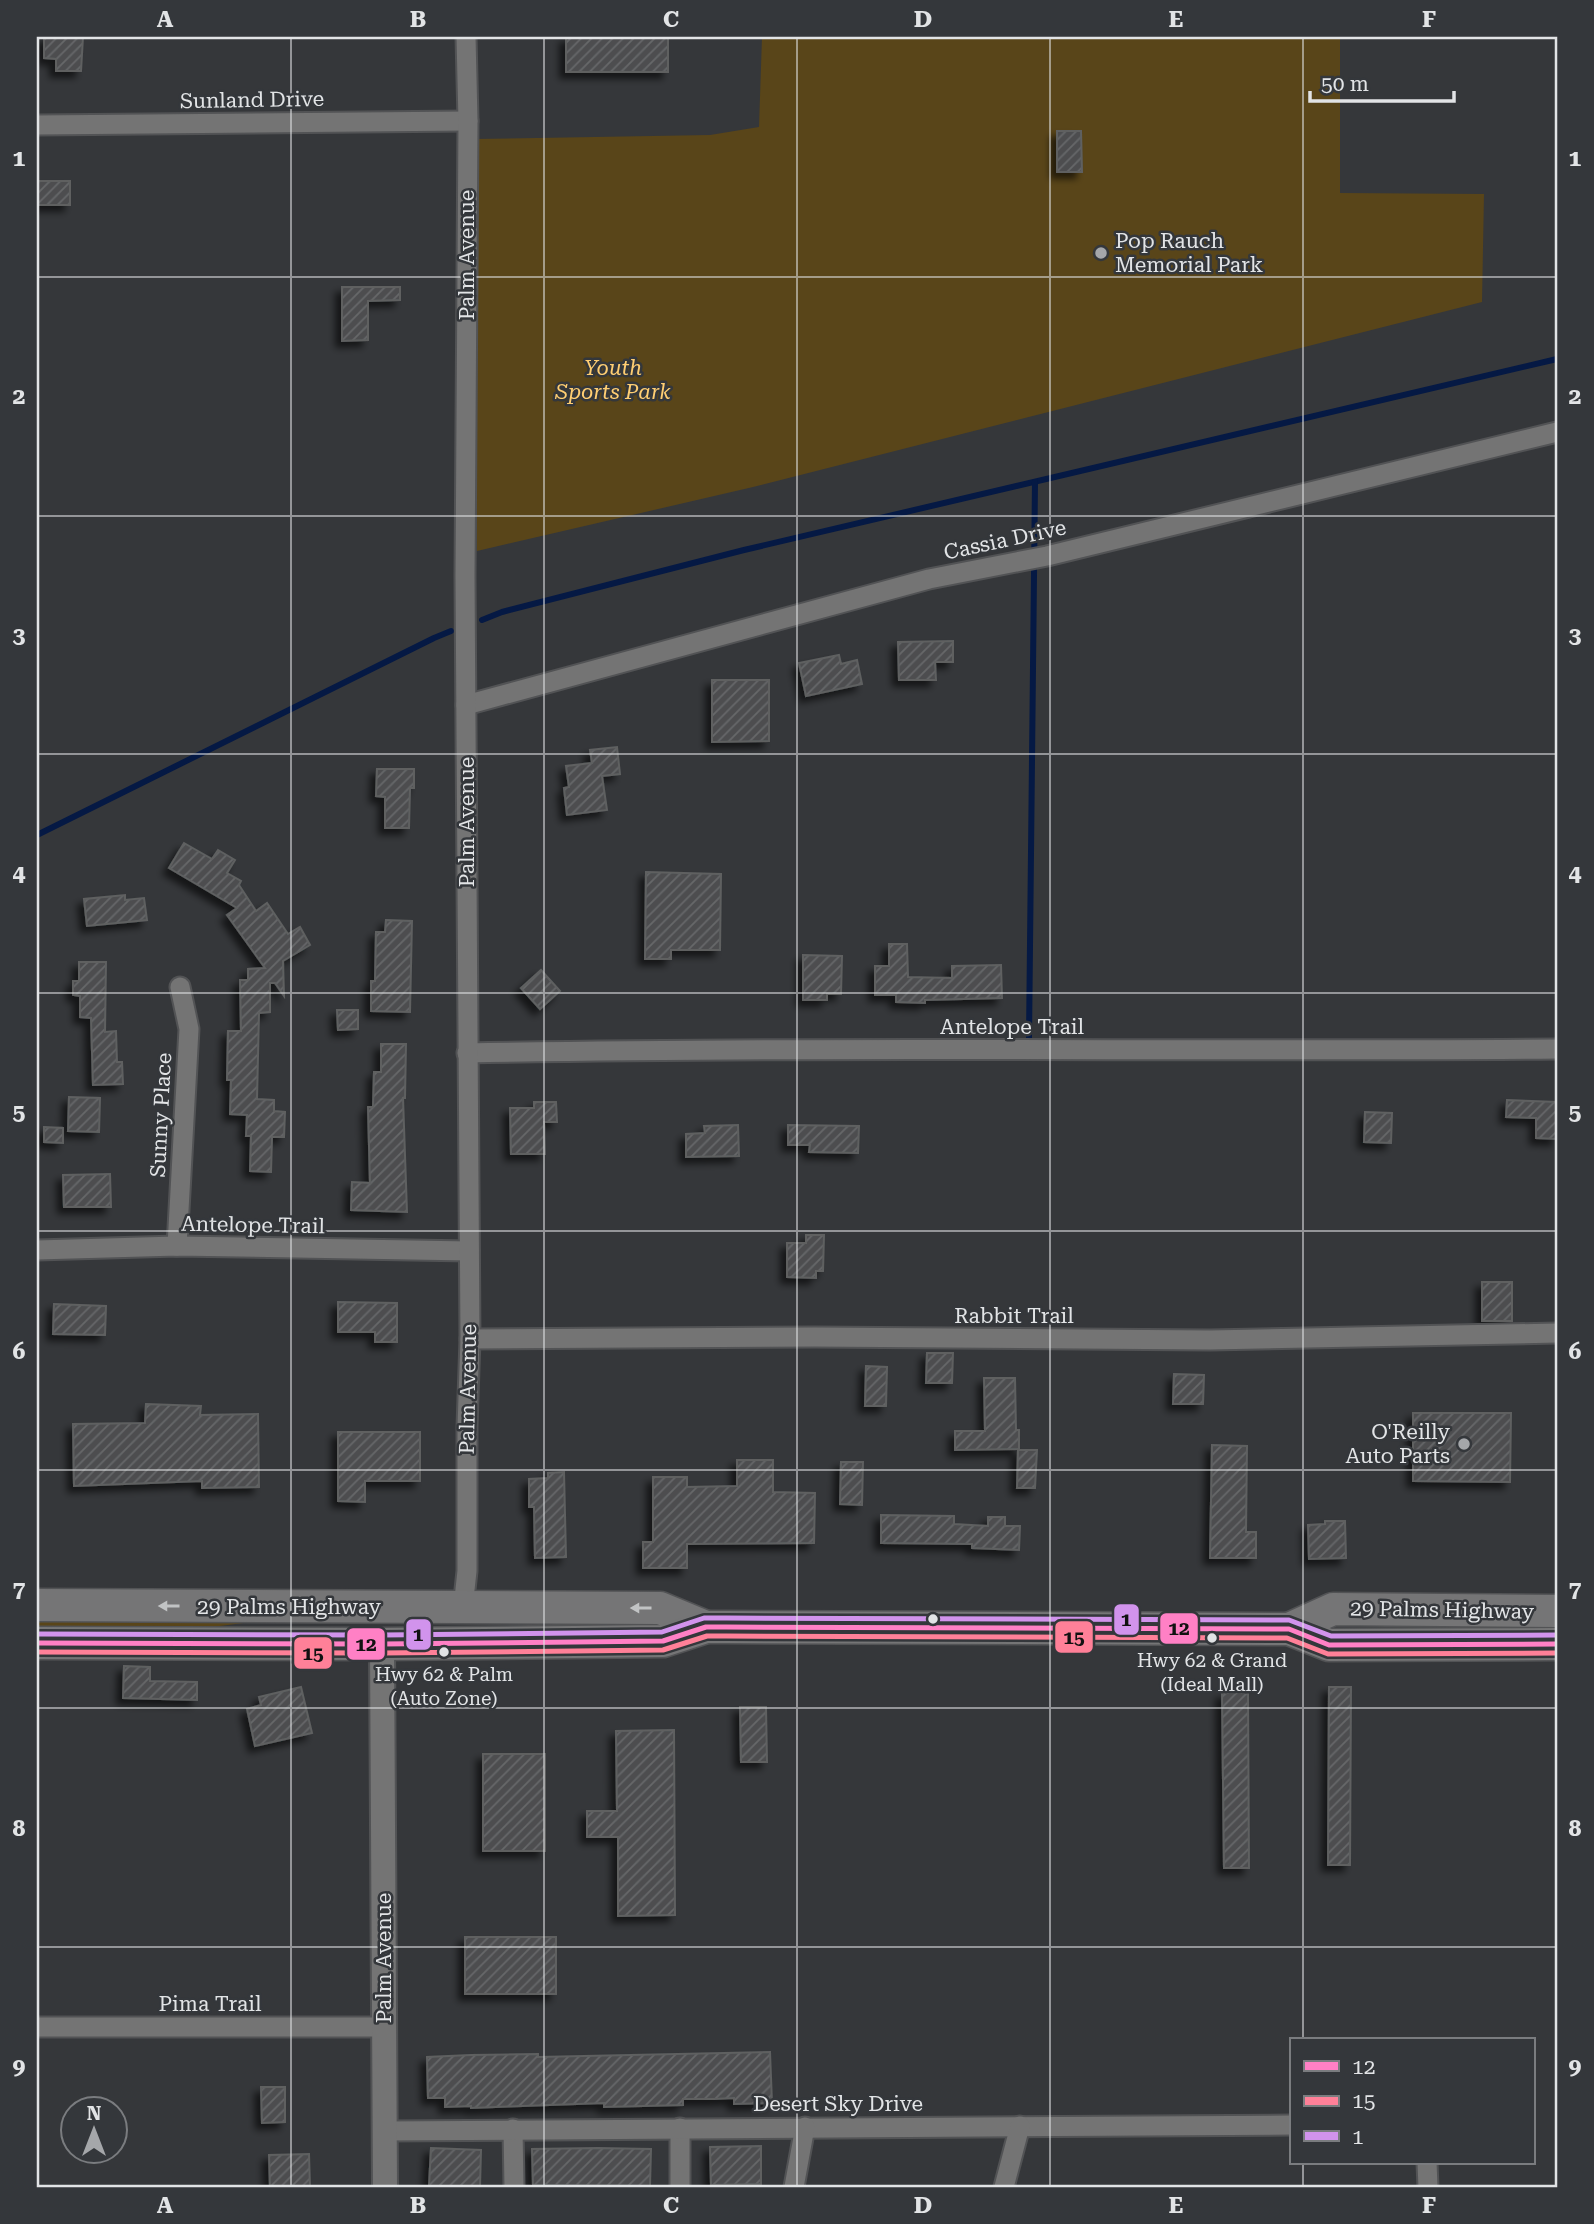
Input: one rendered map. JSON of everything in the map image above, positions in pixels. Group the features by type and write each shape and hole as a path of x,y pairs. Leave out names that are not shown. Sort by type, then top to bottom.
{"main road":[{"name":"29 Palms Highway","path":"37,1605 660,1608 706,1627"},
{"path":"224,1644 245,1632 384,1622 456,1622 463,1608"},
{"name":"29 Palms Highway","path":"1289,1629 1334,1609 1557,1611"},
{"name":"29 Palms Highway","path":"37,1643 382,1644 663,1641 706,1627 1289,1629 1329,1645 1557,1644"}],"street":[{"name":"Palm Avenue","path":"463,1608 467,1571 470,1339 467,1053 466,37"},
{"name":"Sunland Drive","path":"37,125 468,121"},
{"name":"Cassia Drive","path":"466,705 929,579 1060,552 1557,432"},
{"name":"Sunny Place","path":"177,1246 189,1029 180,987"},
{"name":"Antelope Trail","path":"467,1053 1557,1049"},
{"name":"Antelope Trail","path":"37,1250 177,1246 468,1251"},
{"name":"Rabbit Trail","path":"470,1339 829,1337 1210,1340 1557,1333"},
{"name":"Palm Avenue","path":"382,1644 385,2187"},
{"name":"Pima Trail","path":"37,2027 384,2027"},
{"name":"Desert Sky Drive","path":"385,2131 1290,2125"},
{"path":"1004,2187 1020,2126"},
{"path":"794,2187 805,2127"},
{"path":"680,2128 680,2187"},
{"path":"513,2129 514,2187"},
{"path":"1427,2164 1428,2187"}],"green space":[{"name":"Pop Rauch Memorial Park","path":"762,37 1340,37 1340,193 1484,194 1482,302 753,487 477,551 475,139 710,135 759,127"},
{"path":"37,1615 251,1622 197,1629 37,1629"}],"building":[{"path":"44,37 83,37 81,71 56,71 56,59 44,58"},
{"path":"566,37 668,37 668,72 566,72"},
{"path":"1057,131 1081,131 1082,172 1057,172"},
{"path":"37,181 70,181 70,205 37,205"},
{"path":"342,287 400,287 400,300 368,301 368,340 342,341"},
{"path":"953,641 953,662 935,662 936,680 899,680 898,642"},
{"path":"839,655 841,664 857,660 862,684 806,696 799,663"},
{"path":"712,680 769,680 769,741 712,742"},
{"path":"617,747 620,774 602,776 607,810 567,815 564,788 569,787 566,766 592,763 590,750"},
{"path":"377,769 414,769 414,788 410,788 409,828 385,828 385,797 376,796"},
{"path":"184,843 212,859 218,850 235,860 227,873 241,881 239,885 256,911 267,903 288,934 300,927 310,945 283,961 284,996 275,983 270,983 270,1012 259,1013 257,1099 274,1100 274,1111 285,1112 284,1137 272,1137 271,1172 250,1171 251,1136 246,1136 247,1115 230,1114 231,1080 227,1080 228,1031 241,1031 240,980 248,980 248,969 265,968 227,915 237,908 169,868"},
{"path":"646,872 721,874 720,950 671,950 671,959 645,959"},
{"path":"125,895 125,900 144,898 147,920 87,926 84,899"},
{"path":"386,920 412,921 410,1012 371,1011 376,932 385,932"},
{"path":"889,944 907,944 908,977 952,978 952,966 1001,965 1002,998 925,1000 925,1003 896,1002 896,995 875,995 875,966 889,966"},
{"path":"803,955 842,956 841,994 827,994 827,1000 803,1000"},
{"path":"79,962 106,962 105,1032 116,1031 117,1062 122,1062 123,1084 93,1085 91,1018 80,1017 80,996 73,995 73,981 79,981"},
{"path":"541,970 560,991 540,1009 521,988"},
{"path":"337,1010 358,1010 358,1029 338,1030"},
{"path":"381,1044 406,1044 403,1098 407,1212 351,1210 352,1182 370,1183 368,1107 373,1107 374,1072 381,1072"},
{"path":"69,1097 100,1098 99,1132 68,1131"},
{"path":"1507,1100 1557,1102 1557,1139 1536,1138 1536,1118 1506,1117"},
{"path":"534,1102 556,1102 557,1122 544,1122 545,1154 511,1154 510,1108 534,1108"},
{"path":"1365,1112 1392,1113 1391,1143 1364,1142"},
{"path":"738,1125 739,1156 686,1157 686,1134 705,1133 704,1126"},
{"path":"788,1125 859,1126 858,1153 809,1152 810,1145 788,1145"},
{"path":"44,1127 63,1128 63,1143 44,1142"},
{"path":"110,1174 111,1207 64,1207 63,1175"},
{"path":"806,1235 824,1235 823,1271 816,1271 816,1278 787,1277 787,1243 806,1243"},
{"path":"1482,1282 1512,1282 1512,1321 1482,1321"},
{"path":"338,1302 397,1303 397,1342 375,1342 375,1332 338,1332"},
{"path":"54,1304 106,1306 105,1335 53,1334"},
{"path":"927,1353 953,1353 952,1383 926,1383"},
{"path":"866,1366 887,1367 886,1406 865,1406"},
{"path":"1174,1374 1204,1375 1203,1404 1173,1404"},
{"path":"984,1378 1015,1378 1019,1449 955,1450 955,1431 985,1431"},
{"path":"146,1404 201,1406 200,1415 258,1414 259,1487 202,1488 202,1481 74,1486 73,1424 145,1423"},
{"path":"1413,1413 1511,1413 1510,1482 1413,1481"},
{"path":"338,1432 420,1432 420,1481 365,1481 365,1502 338,1501"},
{"path":"1212,1445 1247,1446 1246,1532 1256,1532 1256,1558 1210,1558"},
{"path":"1018,1450 1037,1450 1035,1488 1017,1488"},
{"path":"737,1460 773,1460 773,1492 815,1493 814,1543 687,1544 687,1568 643,1568 643,1542 653,1542 653,1477 687,1477 687,1487 737,1486"},
{"path":"841,1462 863,1462 862,1505 840,1504"},
{"path":"564,1472 566,1557 535,1558 534,1507 529,1507 529,1479 548,1478 548,1473"},
{"path":"881,1515 954,1516 954,1524 988,1526 988,1517 1005,1517 1005,1526 1020,1526 1019,1550 972,1548 972,1544 881,1543"},
{"path":"1325,1521 1345,1521 1346,1558 1309,1559 1308,1525 1325,1524"},
{"path":"124,1666 150,1667 150,1681 197,1682 197,1700 123,1698"},
{"path":"301,1687 312,1733 255,1746 247,1709 261,1705 259,1697"},
{"path":"1329,1687 1351,1687 1350,1865 1328,1865"},
{"path":"1222,1693 1248,1693 1249,1868 1224,1868"},
{"path":"740,1707 766,1707 767,1762 741,1762"},
{"path":"674,1730 675,1915 618,1916 618,1837 587,1837 587,1811 617,1811 616,1731"},
{"path":"483,1754 545,1754 545,1851 483,1851"},
{"path":"465,1937 556,1937 556,1994 465,1994"},
{"path":"770,2052 772,2103 734,2104 734,2098 683,2099 683,2105 604,2107 604,2103 471,2108 445,2107 445,2098 428,2098 427,2057"},
{"path":"261,2087 285,2087 285,2122 262,2123"},
{"path":"761,2146 761,2184 711,2185 710,2147"},
{"path":"431,2148 481,2150 480,2187 429,2186"},
{"path":"532,2149 651,2149 650,2186 533,2185"},
{"path":"309,2154 310,2187 270,2187 269,2155"}],"waterway":[{"path":"482,620 502,612 744,550 1557,359"},
{"path":"1029,1038 1035,482"},
{"path":"37,835 451,631"}],"transit line":[{"name":"1","path":"37,1634 382,1635 662,1632 704,1618 726,1618 1289,1620 1331,1636 1557,1635"},
{"name":"12","path":"37,1643 382,1644 663,1641 706,1627 726,1627 1289,1629 1329,1645 1557,1644"},
{"name":"15","path":"37,1652 382,1653 663,1650 707,1636 726,1636 1287,1638 1328,1654 1557,1653"}],"place":[{"name":"Pop Rauch Memorial Park","path":"1101,253"},
{"name":"O'Reilly Auto Parts","path":"1464,1444"},
{"name":"Hwy 62 & Grand (Ideal Mall)","path":"1212,1638"},
{"name":"Hwy 62 & Palm (Auto Zone)","path":"444,1652"}],"park label":[{"name":"Youth Sports Park","path":"613,380"}]}
